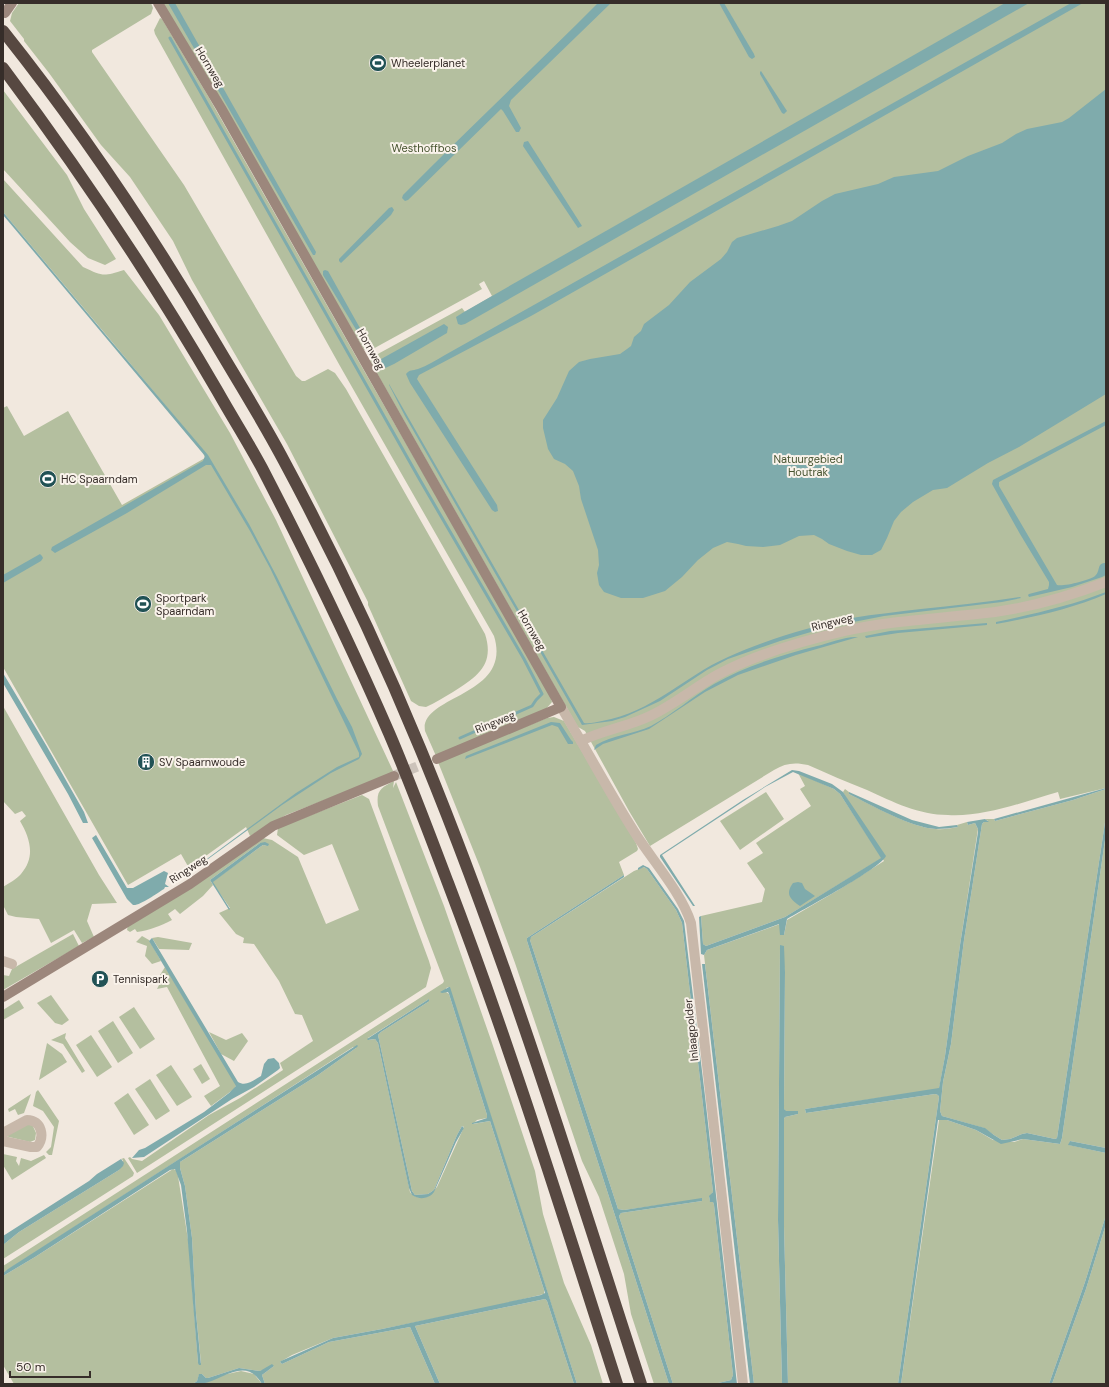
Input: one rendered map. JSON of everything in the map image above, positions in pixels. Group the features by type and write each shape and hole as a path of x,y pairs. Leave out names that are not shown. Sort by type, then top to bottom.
{"highway":[{"path":"3,31 110,177 148,233 194,308 284,462 361,615 420,747 489,929 544,1086 641,1384"},
{"path":"3,68 88,186 180,327 261,466 332,607 392,741 473,948 525,1098 617,1384"}],"street":[{"path":"4,13 12,3"},
{"name":"Hornweg","path":"158,3 221,108 561,707"},
{"name":"Ringweg","path":"581,741 624,727 651,716 728,670 758,658 812,640 859,628 913,620 979,614 1016,608 1065,596 1106,582"},
{"name":"Inlaagpolder","path":"561,707 632,828 680,899 691,923 743,1384"},
{"name":"Ringweg","path":"437,759 561,707"},
{"name":"Ringweg","path":"3,997 190,884 274,826 394,776"},
{"path":"3,1134 27,1120 31,1120 38,1124 42,1131 41,1142 37,1147 3,1141"}],"green space":[{"path":"19,3 151,3 153,8 151,14 92,50 92,52 184,185 296,376 302,381 305,381 328,369 335,373 346,389 485,634 488,654 486,662 482,669 470,681 426,707 419,706 411,701 368,602 287,444 192,280 173,241 130,177 101,145 10,21 12,13"},
{"name":"Natuurgebied Houtrak","path":"162,3 1106,3 1106,788 1060,799 1058,792 1004,808 976,814 948,815 927,813 906,807 808,765 790,764 774,770 650,846 585,731 576,724 370,361 372,357 462,308 465,312 492,296 484,281 479,284 482,289 371,350 364,350"},
{"path":"160,18 208,96 549,692 552,702 546,709 436,756 425,731 427,719 436,710 449,701 479,683 490,672 496,656 494,636 340,366 155,34 154,30"},
{"path":"3,90 67,175 84,209 116,259 105,265 88,258 70,242 3,169"},
{"name":"Sportpark Spaarndam","path":"3,179 83,267 99,274 111,274 124,270 159,315 230,433 276,520 394,773 286,815 250,836 246,827 189,868 181,854 128,885 3,667 3,408 7,406 24,436 68,411 122,505 205,458 202,449 3,212"},
{"path":"3,706 99,875 117,903 92,904 87,921 94,937 82,943 74,930 51,943 39,919 8,915 3,905 3,887 15,879 26,868 29,861 30,848 29,841 20,821 26,816 22,811 15,814 3,801"},
{"path":"554,717 564,721 636,843 638,849 619,862 624,875 527,938 527,941 669,1384 654,1384 631,1314 624,1274 599,1197 582,1161 515,963 480,867 438,762 547,718"},
{"path":"798,773 834,789 840,794 882,858 785,917 706,946 703,944 701,916 762,902 765,889 747,863 763,853 756,843 811,806 800,789 805,786"},
{"path":"394,781 393,788 396,782 444,906 491,1040 535,1171 543,1214 564,1283 591,1345 603,1384 577,1384 449,987 446,988 446,992 449,994 487,1115 487,1118 477,1120 473,1124 490,1121 544,1294 486,1308 333,1338 292,1355 280,1362 282,1364 329,1342 410,1327 435,1384 265,1384 262,1375 274,1366 260,1371 239,1368 208,1378 202,1374 199,1375 197,1381 193,1384 14,1384 3,1365 3,1276 173,1169 176,1170 178,1176 189,1246 198,1363 201,1363 196,1313 192,1238 180,1162 318,1075 356,1048 353,1047 3,1273 3,1266 443,983 444,981 378,806 378,796 380,790","holes":["429,999 428,1002 378,1035 412,1191 415,1195 428,1194 434,1190 427,1197 418,1197 410,1192 378,1043 375,1039 369,1040 368,1038","462,1126 464,1127 437,1187 434,1190"]},
{"path":"845,789 849,792 849,794 916,825 926,828 941,829 958,827 957,825 967,822 968,825 975,823 978,829 939,1089 805,1109 806,1113 935,1094 939,1097 898,1384 788,1384 784,1226 784,1119 785,1117 798,1114 797,1111 785,1111 784,1109 785,972 780,946 778,1220 782,1384 754,1384 704,955 707,950 780,924 780,935 784,935 787,920 884,861 844,794 843,792"},
{"path":"1106,789 1106,816 1057,1138 1055,1139 1027,1133 1002,1140 984,1128 942,1116 940,1111 943,1082 951,1044 964,940 982,824 988,821 985,819 994,819 995,821 1073,800"},
{"path":"766,792 784,819 740,850 720,821"},
{"path":"362,795 369,799 429,961 431,968 426,987 137,1173 128,1158 130,1157 132,1159 142,1161 209,1115 240,1098 283,1070 280,1063 313,1041 302,1015 295,1014 279,981 254,944 243,943 244,938 236,934 219,913 230,908 212,882 263,845 268,846 260,843 210,880 213,885 203,896 180,914 175,909 168,914 172,920 155,928 137,932 135,929 130,932 127,930 128,925 263,838 272,840 298,857 326,924 359,910 332,844 304,855 277,835 278,828"},
{"path":"1106,833 1106,1148 1070,1141 1069,1145 1106,1153 1106,1215 1085,1282 1049,1384 901,1384 939,1120 947,1120 976,1130 993,1140 1014,1142 1023,1139 1060,1144"},
{"path":"644,867 647,869 676,910 682,923 713,1192 709,1197 710,1201 713,1202 714,1205 733,1375 731,1380 714,1384 673,1384 619,1216 621,1213 702,1201 702,1199 624,1210 618,1209 530,940 531,937 634,871"},
{"path":"73,934 79,946 3,990 3,975 9,976 12,969"},
{"path":"142,936 149,940 161,961 152,964 145,956 147,946 136,942"},
{"path":"158,937 192,943 189,950 159,949 152,938"},
{"path":"165,967 236,1084 234,1089 211,1106 204,1096 220,1086 167,987 157,989 161,981 160,975"},
{"path":"51,995 69,1020 62,1025 55,1023 37,1003"},
{"path":"19,1000 24,1008 3,1020 3,1010"},
{"path":"134,1007 155,1039 140,1049 119,1017"},
{"path":"113,1021 133,1053 118,1063 98,1031"},
{"path":"209,1032 226,1040 242,1033 248,1041 234,1061 221,1054"},
{"path":"66,1033 65,1038 85,1071 82,1073 63,1044 51,1040"},
{"path":"91,1035 112,1067 97,1077 76,1045"},
{"path":"47,1043 62,1054 67,1062 39,1080"},
{"path":"201,1064 210,1079 202,1084 193,1069"},
{"path":"171,1065 192,1097 177,1106 156,1075"},
{"path":"150,1079 170,1111 156,1120 135,1089"},
{"path":"38,1090 59,1121 52,1155 49,1155 46,1152 51,1147 54,1127 43,1111 33,1106 36,1092"},
{"path":"128,1093 149,1125 134,1135 114,1103"},
{"path":"31,1094 24,1113 18,1115 15,1109 9,1112 8,1109"},
{"path":"26,1122 32,1124 36,1133 35,1140 30,1142 5,1136"},
{"path":"3,1154 17,1157 16,1161 19,1166 21,1158 31,1161 44,1155 46,1158 12,1180 3,1165"},
{"path":"124,1158 134,1173 133,1176 3,1259 3,1245 19,1232 119,1170 123,1160 121,1159"},
{"path":"1106,1224 1106,1383 1052,1384 1086,1289"},
{"path":"545,1299 547,1301 574,1384 440,1384 415,1326"},
{"path":"241,1371 254,1374 262,1384 202,1384 223,1375"}],"water":[{"path":"168,3 175,3 316,252 315,255 313,255"},
{"path":"598,3 611,3 511,100 509,106 521,128 519,132 516,132 501,109 408,200 405,201 402,198 403,195"},
{"path":"719,3 724,3 754,54 755,57 752,59 749,57"},
{"path":"1005,3 1029,3 465,324 458,324 456,317 464,312"},
{"path":"1071,3 1083,3 531,316 419,375 417,379 497,505 498,511 495,512 492,510 410,383 406,374 407,372 432,363"},
{"path":"761,71 787,111 784,114 782,113 760,74"},
{"path":"1106,89 1106,394 1019,447 988,463 947,488 933,490 913,502 901,512 894,521 881,550 872,555 861,555 847,551 829,544 814,535 799,536 780,545 763,547 746,546 727,542 713,548 665,591 643,598 621,598 604,592 599,585 597,573 599,565 598,550 581,499 579,486 573,471 565,464 554,459 548,449 543,428 543,420 557,398 569,371 579,362 620,354 631,346 634,337 641,331 644,324 669,305 690,282 721,259 727,252 732,242 737,238 792,221 835,194 878,184 894,177 938,171 968,156 1002,143 1027,129 1062,122"},
{"path":"528,141 582,226 578,228 523,146 524,142"},
{"path":"392,207 394,210 391,215 341,263 339,259 389,208"},
{"path":"3,212 208,455 249,524 277,577 352,727 362,754 359,759 331,773 282,805 193,870 296,793 337,767 359,757 359,753 270,568 211,465 206,465 127,513 55,553 51,550 52,547 203,461 205,456 3,215"},
{"path":"323,271 328,271 370,346 366,346 323,275"},
{"path":"444,324 448,327 447,333 381,370 377,369 374,365 374,363"},
{"path":"389,384 584,723 602,721 637,710 696,674 728,657 773,639 805,629 869,615 1021,598 1002,602 884,616 828,627 780,641 728,659 707,670 660,701 625,717 612,721 582,725 405,416"},
{"path":"1106,421 1106,425 999,482 999,486 1057,585 1070,584 1092,578 1097,574 1101,564 1106,563 1106,575 1102,577 1072,587 1029,597 1029,594 1048,589 1049,582 992,484 993,480"},
{"path":"40,554 43,558 41,561 3,583 3,575"},
{"path":"1106,592 1106,594 1066,608 996,624 996,622 1065,606"},
{"path":"987,623 987,625 898,633 866,638 865,636 890,631"},
{"path":"858,637 796,655 738,675 705,692 649,729 603,744 594,750 596,745 602,742 651,726 714,684 738,672 790,653 843,639"},
{"path":"3,673 84,812 88,823 83,823 68,794 3,683"},
{"path":"551,722 560,723 573,744 568,744 558,727 552,725 465,759 466,756"},
{"path":"792,770 799,771 832,784 843,792 886,856 881,862 857,879 787,919 784,935 780,935 779,924 707,950 704,955 701,954 699,917 701,916 703,944 706,946 785,917 881,858 840,794 834,789 793,772 765,787 662,855 695,906 693,906 660,855 743,800"},
{"path":"1106,788 1073,800 995,821 994,819"},
{"path":"849,792 912,820 939,827 957,825 958,827 936,829 915,825 880,810 849,794"},
{"path":"1106,816 1106,833 1060,1144 1023,1139 1001,1144 976,1130 947,1120 938,1120 901,1384 898,1384 939,1097 935,1094 806,1113 805,1109 939,1088 978,832 975,823 968,825 967,822 985,819 989,822 984,822 982,824 964,940 951,1044 943,1082 940,1111 942,1116 985,1128 1002,1140 1027,1133 1055,1139 1057,1138"},
{"path":"96,835 127,888 133,888 164,871 168,873 165,884 169,887 165,887 144,901 133,905 127,899 92,838"},
{"path":"265,842 269,844 268,846 263,845 213,882 230,909 229,910 210,880 260,843"},
{"path":"643,865 649,868 678,909 684,921 737,1384 714,1384 731,1380 733,1375 714,1205 713,1202 710,1202 709,1196 713,1192 682,923 676,910 647,869 644,867 638,870 638,868"},
{"path":"624,875 624,877 531,937 530,940 618,1209 624,1210 702,1198 702,1201 621,1213 619,1216 673,1384 669,1384 527,941 527,938"},
{"path":"793,883 802,883 805,889 815,896 800,906 791,899 789,893"},
{"path":"152,938 238,1082 244,1084 261,1076 264,1064 268,1059 274,1058 279,1063 280,1068 254,1087 232,1099 144,1157 132,1158 139,1150 145,1148 204,1112 236,1086 149,941"},
{"path":"780,945 784,946 785,972 784,1109 786,1111 798,1111 798,1114 785,1117 784,1119 784,1226 788,1384 782,1384 778,1220"},
{"path":"702,964 705,964 754,1384 750,1384"},
{"path":"449,987 577,1384 574,1384 547,1301 545,1299 415,1326 440,1384 435,1384 410,1327 329,1342 282,1364 280,1362 333,1338 382,1329 545,1293 490,1121 472,1124 487,1118 487,1115 449,994 448,992 440,992"},
{"path":"429,999 428,1002 378,1035 412,1191 415,1195 428,1194 434,1190 457,1135 462,1126 464,1128 456,1142 434,1192 427,1197 421,1198 412,1195 409,1188 378,1043 375,1039 367,1039"},
{"path":"357,1045 358,1046 356,1048 318,1075 180,1162 192,1238 196,1313 201,1365 198,1363 187,1231 181,1185 175,1169 170,1170 3,1276 3,1273 8,1269"},
{"path":"1070,1141 1106,1148 1106,1153 1068,1145"},
{"path":"121,1159 124,1163 119,1170 19,1232 3,1245 3,1236"},
{"path":"1106,1215 1106,1224 1086,1289 1052,1384 1049,1384 1085,1282"},
{"path":"272,1364 274,1366 262,1375 265,1384 262,1384 256,1376 249,1372 242,1371 234,1372 210,1382 193,1384 197,1381 199,1374 202,1374 208,1378 239,1368 260,1371"}],"waterway":[{"path":"170,38 420,480 524,659 542,694 532,706 460,738"}],"tunnel":[{"path":"394,776 433,760"}],"place":[{"name":"Wheelerplanet","path":"378,63"},
{"name":"HC Spaarndam","path":"48,479"},
{"name":"Sportpark Spaarndam","path":"143,604"},
{"name":"SV Spaarnwoude","path":"146,762"},
{"name":"Tennispark","path":"100,979"}],"park label":[{"name":"Westhoffbos","path":"424,148"}]}
